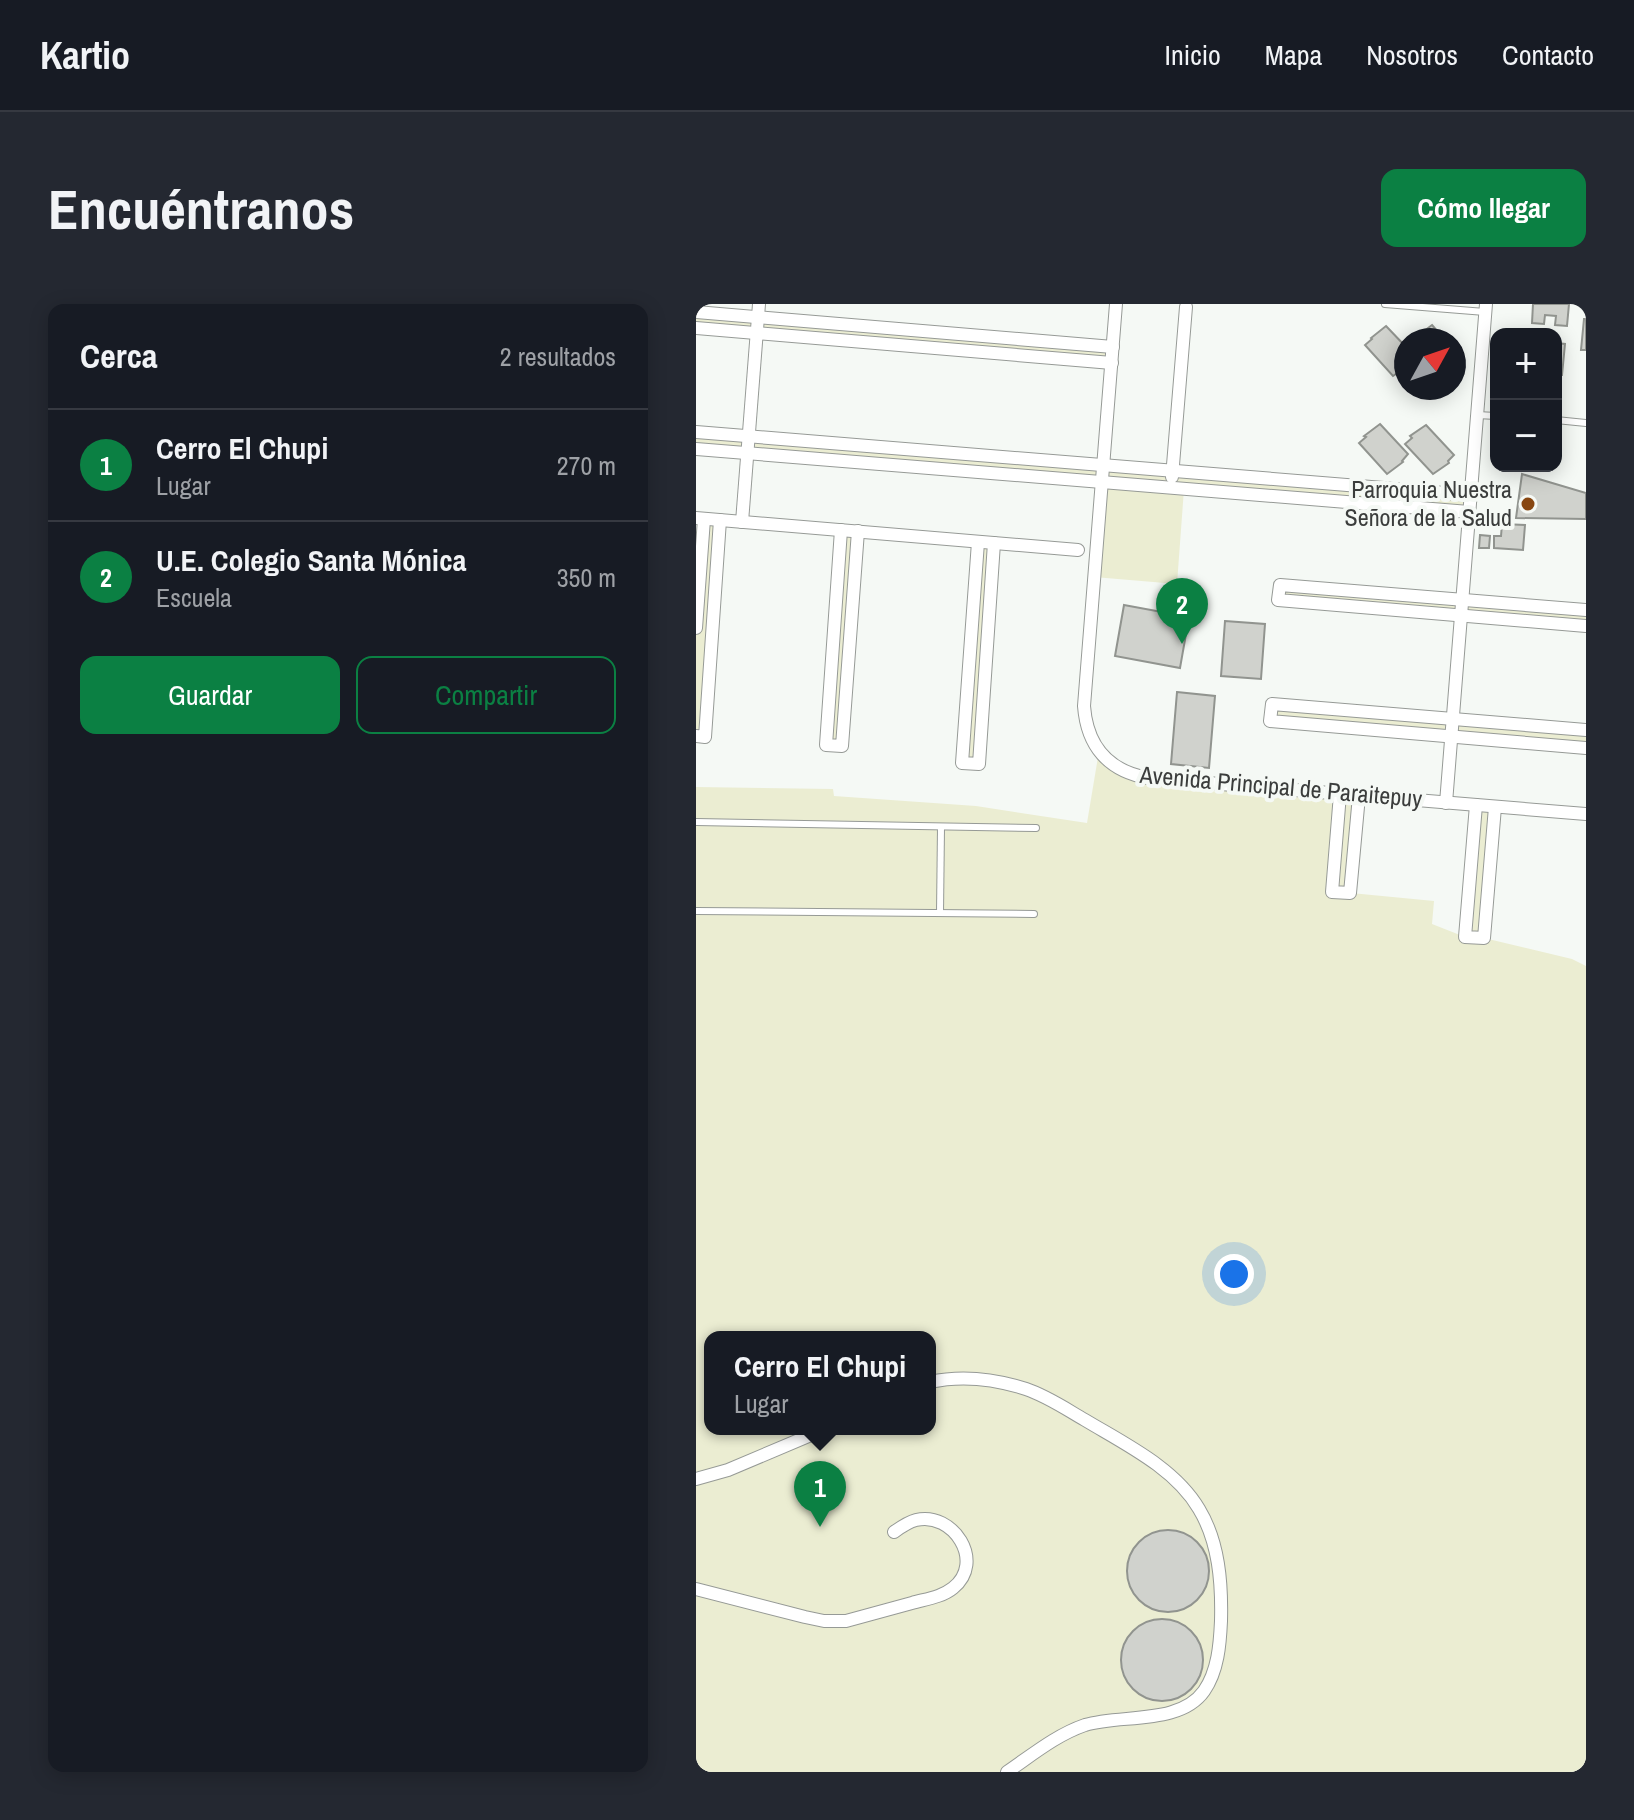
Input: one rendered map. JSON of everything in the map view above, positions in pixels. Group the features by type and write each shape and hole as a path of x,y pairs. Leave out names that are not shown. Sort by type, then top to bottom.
{"street":[{"name":"Avenida Principal de Paraitepuy","path":"1116,304 1084,706 1088,731 1106,759 1126,772 1148,778 1586,814"},
{"path":"1171,488 1186,307"},
{"path":"1446,803 1485,308"},
{"path":"696,312 758,311 942,333 1113,347"},
{"path":"742,522 758,311"},
{"path":"696,328 1112,363"},
{"path":"941,349 942,333"},
{"path":"696,432 1470,495"},
{"path":"696,449 1469,512"},
{"path":"923,467 924,451"},
{"path":"1288,481 1288,497"},
{"path":"696,628 700,518 1078,550"},
{"path":"696,736 705,737 720,520"},
{"path":"841,530 826,745 842,746 858,531"},
{"path":"978,542 962,763 979,764 994,543"},
{"path":"1586,610 1280,585 1278,600 1586,626"},
{"path":"1586,730 1272,704 1270,721 1586,748"},
{"path":"1340,794 1332,892 1350,893 1359,796"},
{"path":"1476,805 1465,937 1484,938 1495,807"},
{"path":"936,1381 977,1379 1028,1390 1124,1443 1172,1477 1193,1500 1212,1538 1218,1564 1221,1604 1217,1653 1211,1679 1193,1703 1176,1712 1104,1720 1072,1730 1007,1772"},
{"path":"696,1479 728,1470 811,1435"},
{"path":"696,1589 805,1617 846,1621 941,1595 958,1583 963,1576 967,1553 951,1528 932,1519 922,1519 913,1520 894,1532"}],"lane":[{"path":"1385,304 1485,308"},
{"path":"1477,415 1490,416"},
{"path":"1562,421 1586,423"},
{"path":"696,822 1036,828"},
{"path":"940,913 941,827"},
{"path":"696,911 1034,914"}],"green space":[{"path":"696,312 1113,347 1112,363 696,328"},
{"path":"696,433 1470,495 1469,512 1184,489 1177,584 1094,577 1102,483 696,449"},
{"path":"704,519 720,520 705,737 696,736 696,628"},
{"path":"841,530 858,531 842,746 826,745"},
{"path":"978,542 994,543 979,764 962,763"},
{"path":"1280,585 1586,610 1586,626 1278,600"},
{"path":"1272,704 1586,730 1586,748 1270,721"},
{"path":"1099,751 1126,772 1359,796 1351,893 1434,901 1432,924 1465,937 1476,805 1495,807 1484,938 1572,959 1586,966 1586,1772 696,1772 696,787 833,789 834,796 976,806 1087,823"}],"building":[{"path":"1533,304 1569,304 1567,326 1555,325 1556,316 1545,315 1544,324 1532,323"},
{"path":"1584,319 1586,350 1581,350"},
{"path":"1386,326 1394,334 1393,376 1365,345"},
{"path":"1562,344 1565,344 1562,375"},
{"path":"1380,424 1408,454 1387,474 1359,443"},
{"path":"1426,425 1454,455 1449,463 1433,474 1405,444 1412,438 1410,436"},
{"path":"1522,474 1586,493 1586,519 1516,518"},
{"path":"1502,524 1525,525 1523,550 1494,548 1494,536 1501,536"},
{"path":"1480,535 1490,536 1489,548 1479,548"},
{"path":"1124,605 1189,617 1180,668 1115,656"},
{"path":"1225,621 1265,624 1261,679 1221,676"},
{"path":"1177,692 1215,696 1209,768 1171,764"},
{"path":"1168,1530 1184,1533 1197,1542 1206,1555 1209,1571 1206,1587 1197,1600 1184,1609 1168,1612 1152,1609 1139,1600 1130,1587 1127,1571 1130,1555 1139,1542 1152,1533"},
{"path":"1162,1619 1178,1622 1191,1631 1200,1644 1203,1660 1200,1676 1191,1689 1178,1698 1162,1701 1146,1698 1133,1689 1124,1676 1121,1660 1124,1644 1133,1631 1146,1622"}],"place":[{"name":"Parroquia Nuestra Señora de la Salud","path":"1528,504"},
{"name":"U.E. Colegio Santa Mónica","path":"1182,644"},
{"name":"Cerro El Chupi","path":"820,1527"}]}
